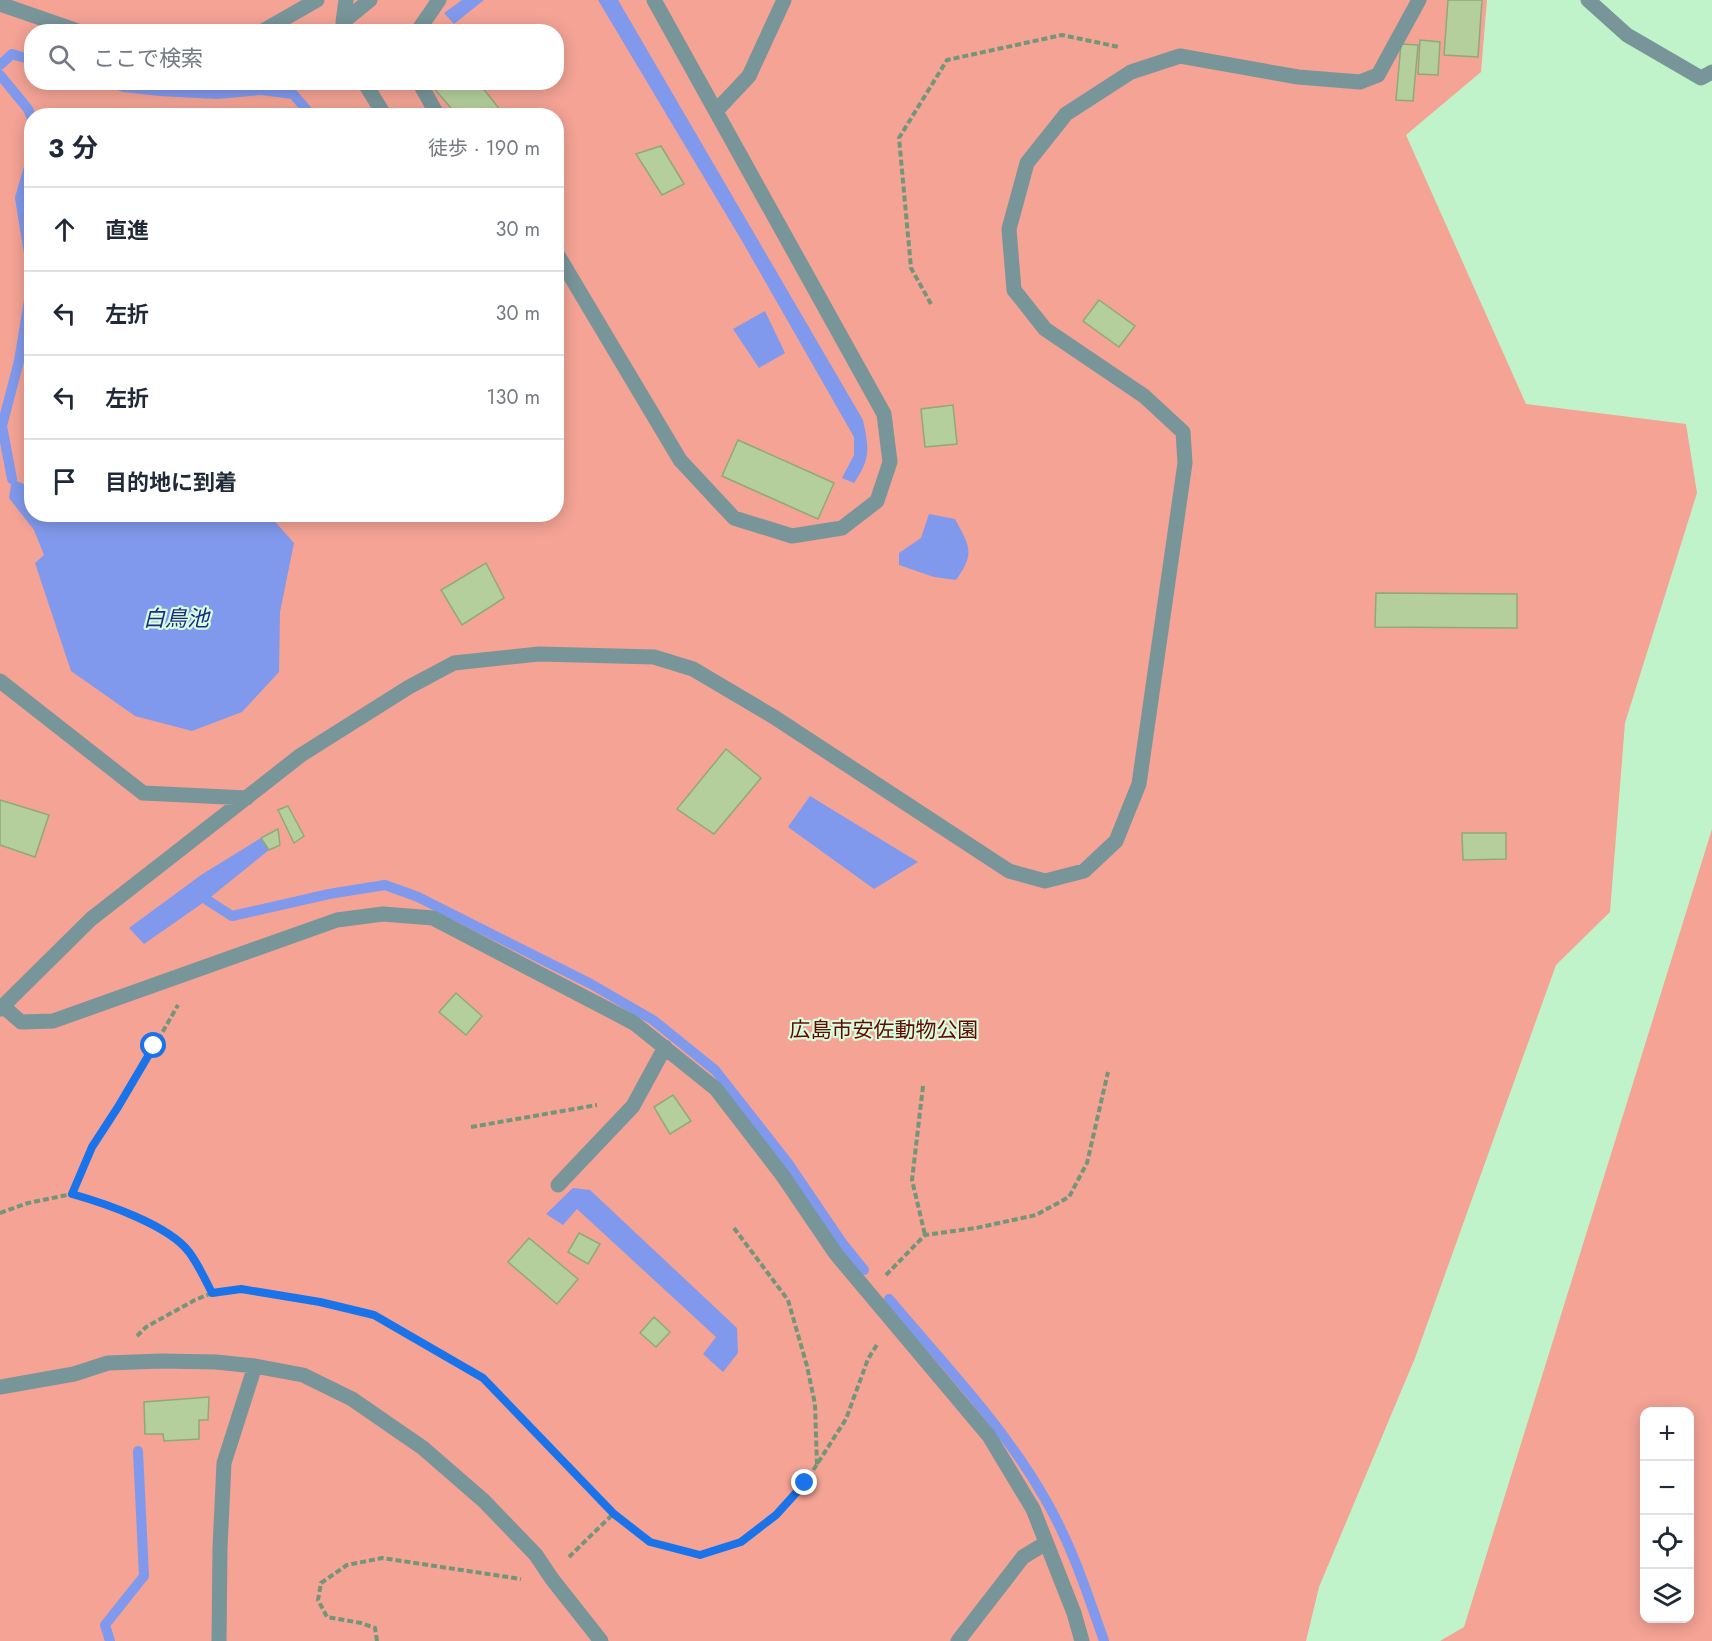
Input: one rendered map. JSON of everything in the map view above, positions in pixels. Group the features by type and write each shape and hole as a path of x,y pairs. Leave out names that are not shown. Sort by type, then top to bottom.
{"street":[{"path":"275,24 317,0"},
{"path":"344,24 346,0"},
{"path":"347,24 370,0"},
{"path":"422,24 439,0"},
{"path":"564,265 680,460 735,519 792,536 842,528 877,501 890,462 884,414 654,0"},
{"path":"716,111 749,76 784,0"},
{"path":"1082,1641 1074,1613 1033,1509 989,1436 836,1254 783,1176 716,1089 634,1023 433,918 383,914 337,920 53,1020 21,1022 2,1008 92,919 301,755 409,687 454,663 539,654 654,657 693,669 774,717 1009,872 1045,881 1084,871 1116,841 1139,784 1185,463 1182,432 1144,396 1045,329 1014,290 1009,229 1027,163 1066,114 1131,72 1180,56 1298,77 1360,82 1378,75 1419,0"},
{"path":"1588,0 1627,35 1701,78 1712,72"},
{"path":"0,4 58,24"},
{"path":"369,90 380,108"},
{"path":"423,90 434,108"},
{"path":"0,681 143,793 247,798"},
{"path":"558,1185 633,1106 665,1047"},
{"path":"0,1387 74,1374 108,1363 161,1361 216,1362 255,1366 303,1376 342,1394 423,1448 484,1501 536,1555 552,1580 601,1641"},
{"path":"219,1641 224,1463 255,1366"},
{"path":"958,1641 1023,1557 1046,1543"}],"path":[{"path":"930,304 911,268 899,138 947,60 1062,35 1126,49"},
{"path":"72,1194 92,1147 178,1007"},
{"path":"868,1293 925,1235 976,1228 1036,1215 1069,1197 1087,1163 1108,1072"},
{"path":"923,1086 912,1180 925,1235"},
{"path":"471,1127 589,1106"},
{"path":"0,1214 28,1203 72,1194 96,1201 166,1232 189,1251 212,1293"},
{"path":"734,1228 788,1300 807,1366 815,1404 817,1466"},
{"path":"108,1363 146,1327 212,1293 241,1289 320,1302 374,1315 483,1378 614,1514 650,1542 700,1555 741,1542 776,1515 805,1483 846,1419 868,1359 891,1321"},
{"path":"567,1559 614,1514"},
{"path":"377,1641 375,1628 327,1617 318,1600 321,1583 348,1565 382,1558 499,1576"}],"green space":[{"name":"広島市安佐動物公園","path":"0,0 1487,0 1481,72 1406,135 1526,404 1686,424 1697,493 1625,723 1610,912 1556,965 1415,1358 1319,1587 1306,1641 0,1641"},
{"path":"1712,829 1712,1641 1440,1641 1464,1627"}],"water":[{"path":"462,0 484,0 454,24 444,13"},
{"path":"598,0 618,0 863,420 867,439 866,460 854,483 842,478 854,455 854,437 742,241"},
{"path":"765,311 785,353 759,368 733,329"},
{"name":"白鳥池","path":"12,479 24,484 24,517 9,498"},
{"path":"929,514 955,519 967,543 966,563 956,580 934,577 899,565 899,553 921,538"},
{"name":"白鳥池","path":"28,522 275,522 294,543 280,612 279,672 242,712 192,731 135,716 71,671 35,563 44,555 34,530"},
{"path":"810,796 918,862 874,889 788,827"},
{"path":"261,838 269,850 207,900 144,944 129,928 201,875"},
{"path":"573,1188 590,1190 737,1328 738,1353 723,1372 703,1354 716,1337 577,1209 563,1225 546,1214"}],"building":[{"path":"1448,0 1482,0 1478,57 1444,55"},
{"path":"1420,40 1440,42 1438,75 1418,74"},
{"path":"1401,44 1418,45 1413,101 1396,100"},
{"path":"435,90 484,90 499,108 451,108"},
{"path":"661,146 684,184 662,195 636,154"},
{"path":"1099,300 1135,326 1119,347 1083,321"},
{"path":"953,405 957,444 925,447 921,409"},
{"path":"738,440 834,483 818,519 722,476"},
{"path":"486,563 504,598 462,625 441,590"},
{"path":"1376,593 1517,594 1517,628 1375,627"},
{"path":"726,749 761,778 714,834 677,809"},
{"path":"0,800 49,815 35,857 0,845"},
{"path":"288,806 304,836 294,843 278,810"},
{"path":"278,829 280,845 269,850 261,838"},
{"path":"1462,833 1506,833 1506,859 1463,860"},
{"path":"456,993 482,1016 466,1035 439,1012"},
{"path":"673,1095 691,1121 670,1134 654,1107"},
{"path":"579,1233 600,1244 588,1264 568,1252"},
{"path":"529,1238 578,1279 557,1304 508,1262"},
{"path":"654,1317 670,1332 656,1347 640,1333"},
{"path":"209,1397 208,1420 199,1420 199,1439 164,1441 163,1434 145,1434 144,1402"}],"waterway":[{"path":"0,65 12,54 24,58"},
{"path":"0,75 27,108"},
{"path":"151,90 217,94 261,90"},
{"path":"261,90 293,94 305,108"},
{"path":"24,184 20,198 24,223"},
{"path":"12,479 2,426 19,361 24,331"},
{"path":"207,900 232,916 329,894 385,885 418,897 591,984 653,1020 715,1070 788,1163 843,1244 864,1270"},
{"path":"889,1299 991,1419 1044,1497 1070,1550 1104,1641"},
{"path":"110,1641 105,1625 144,1576 138,1451"}],"route":[{"path":"154,1046 92,1147 72,1194 96,1201 166,1232 189,1251 212,1293 241,1289 320,1302 374,1315 483,1378 614,1514 650,1542 700,1555 741,1542 776,1515 805,1483"}]}
